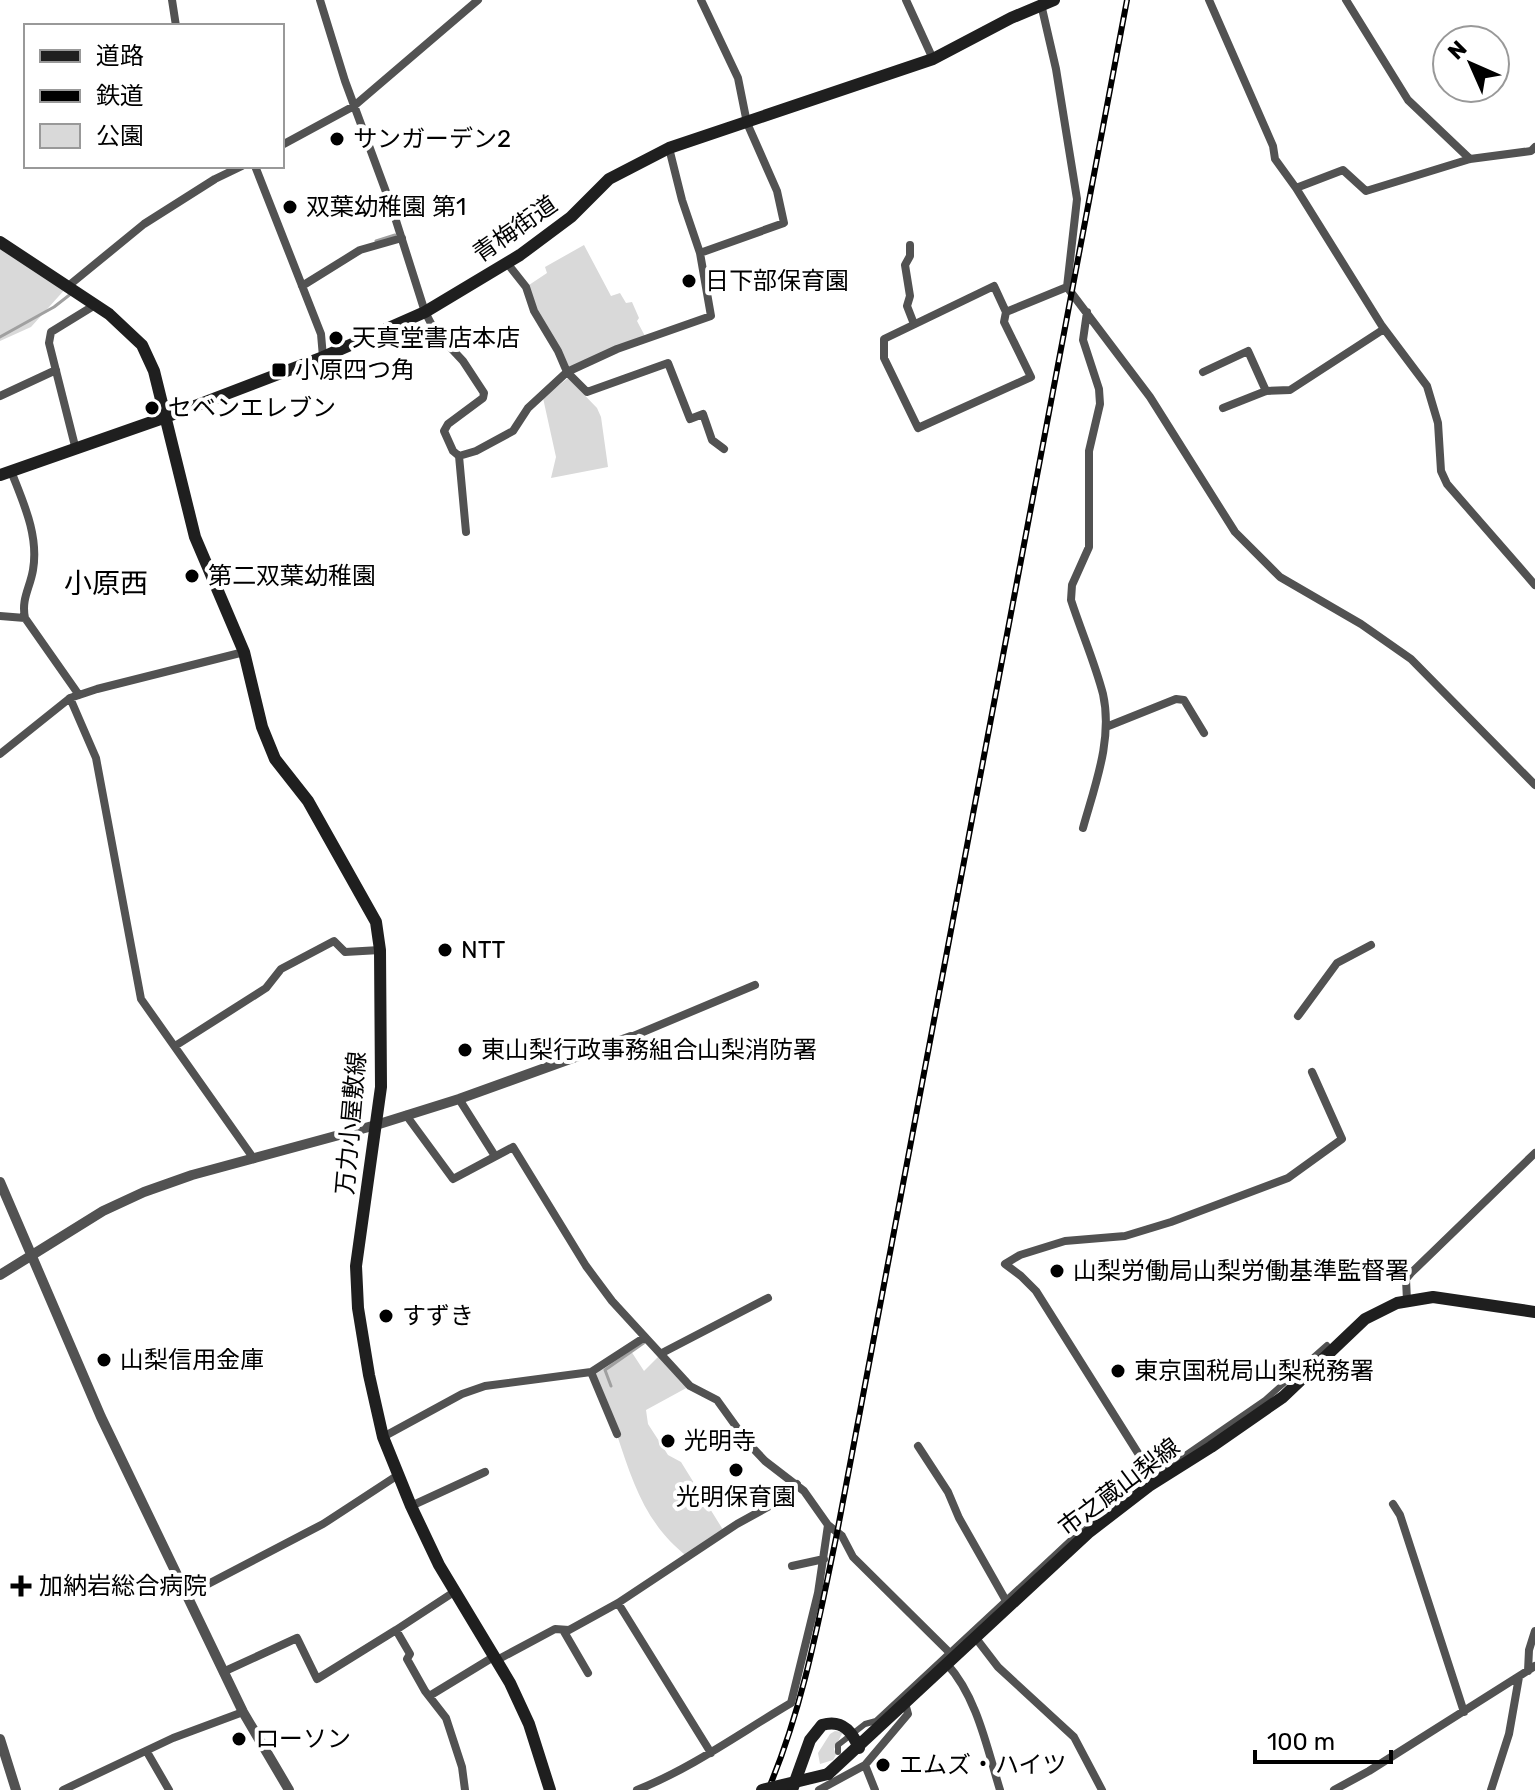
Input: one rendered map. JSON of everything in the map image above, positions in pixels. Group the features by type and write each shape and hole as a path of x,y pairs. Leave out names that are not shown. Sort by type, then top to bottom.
{"main road":[{"name":"青梅街道","path":"6,473 76,450 323,357 425,312 507,263 571,217 609,179 669,148 933,59 1045,1"},
{"name":"万力小屋敷線","path":"0,242 126,327 142,345 154,371 195,537 244,652 262,727 275,759 308,801 376,922 380,950 381,1087 356,1266 358,1308 383,1437 411,1506 454,1592 496,1658 529,1724 550,1790"},
{"name":"市之蔵山梨線","path":"762,1790 828,1774 859,1748 1008,1603 1088,1533 1149,1486 1283,1397 1365,1319 1386,1307 1433,1297 1535,1312"},
{"path":"792,1790 810,1740 819,1727 835,1723 844,1726 859,1748"}],"street":[{"path":"172,0 176,24"},
{"path":"320,0 425,312 435,331 463,361 484,393 483,398 448,424 444,431 453,451 459,456 466,532"},
{"path":"284,144 354,106 478,0"},
{"path":"700,253 784,223 777,191 747,123 738,78 701,0"},
{"path":"906,0 933,59"},
{"path":"1209,0 1273,146 1275,159 1384,329 1427,386 1434,403 1441,471 1447,484 1535,585"},
{"path":"1346,0 1408,100 1470,159"},
{"path":"1045,1 1077,199 1067,287 1150,397 1235,532 1252,551 1280,577 1361,624 1411,659 1535,785"},
{"path":"1296,188 1343,170 1366,191 1470,159 1531,151 1535,147"},
{"path":"459,456 476,451 513,431 528,408 567,372 617,349 711,316 700,253 669,148"},
{"path":"67,287 144,224 238,168"},
{"path":"256,168 321,334 323,357"},
{"path":"302,286 360,250 402,238"},
{"path":"910,245 910,256 905,265 910,296 907,306 914,324"},
{"path":"507,263 526,287 534,311 567,372 587,392 668,363 690,419 703,414 712,440 724,449"},
{"path":"994,286 1006,312 1004,322 1031,377 918,428 884,358 884,339 914,324 994,286"},
{"path":"1006,312 1067,287"},
{"path":"76,450 49,343 51,332 95,305"},
{"path":"1083,828 1099,773 1106,727 1103,695 1071,600 1072,585 1089,547 1089,451 1100,404 1099,389 1083,340 1087,312"},
{"path":"1223,408 1266,391 1290,390 1384,329"},
{"path":"1203,372 1248,351 1266,391"},
{"path":"0,396 56,370"},
{"path":"6,473 29,520 34,543 33,571 22,605 25,618 74,696 96,758 141,999 254,1159"},
{"path":"0,616 25,618"},
{"path":"0,754 74,696 244,652"},
{"path":"1106,727 1176,699 1184,700 1204,733"},
{"path":"175,1046 266,988 281,969 334,941 345,952 380,950"},
{"path":"1298,1016 1337,963 1371,945"},
{"path":"0,1275 103,1211 144,1192 192,1175 459,1099 631,1037 755,985"},
{"path":"1148,1469 1036,1291 1005,1264 1020,1255 1065,1241 1125,1236 1154,1229 1288,1178 1342,1139 1312,1072"},
{"path":"459,1099 495,1156"},
{"path":"406,1115 453,1179 513,1147 586,1266 612,1301 690,1386 717,1400 765,1461 797,1484 828,1525 842,1536 853,1557 950,1657 969,1695 1000,1790"},
{"path":"1407,1301 1406,1279 1411,1273 1535,1153"},
{"path":"0,1182 101,1417 243,1712 289,1790"},
{"path":"662,1353 768,1298"},
{"path":"383,1437 462,1394 485,1386 591,1372 645,1337"},
{"path":"838,1752 838,1745 865,1724 876,1721 950,1657 1095,1519 1265,1400 1327,1345"},
{"path":"591,1372 617,1434"},
{"path":"918,1446 948,1492 972,1543 1008,1603"},
{"path":"411,1506 485,1472"},
{"path":"187,1595 323,1524 398,1475"},
{"path":"431,1695 496,1658 555,1629 569,1630 618,1603 737,1524 786,1497 797,1484"},
{"path":"1393,1504 1400,1515 1464,1712"},
{"path":"637,1790 711,1753 791,1703 824,1559 828,1525"},
{"path":"792,1566 824,1559"},
{"path":"223,1672 297,1638 317,1679 454,1592"},
{"path":"618,1603 711,1753"},
{"path":"396,1630 410,1654 407,1659 425,1691 446,1718 462,1767 465,1790"},
{"path":"563,1630 588,1673"},
{"path":"1491,1790 1527,1671 1535,1631"},
{"path":"975,1637 998,1667 1074,1737 1102,1790"},
{"path":"1334,1790 1527,1671"},
{"path":"819,1790 865,1765 908,1714 905,1703"},
{"path":"63,1790 173,1738 243,1712"},
{"path":"0,1739 16,1790"},
{"path":"147,1752 169,1790"},
{"path":"865,1765 875,1790"},
{"path":"664,1779 668,1790"}],"green space":[{"path":"0,242 67,287 31,327 0,341"},
{"path":"584,245 611,296 620,293 626,303 632,302 646,338 572,372 526,287 547,273 545,267"},
{"path":"568,378 597,408 608,467 551,478 556,457 543,398"},
{"path":"629,1348 644,1371 662,1353 690,1386 646,1410 648,1424 668,1455 681,1462 725,1533 688,1557 661,1531 643,1502 591,1372"},
{"path":"835,1731 843,1732 834,1749 836,1755 833,1760 820,1764 818,1753"}],"waterway":[{"path":"376,241 395,235"},
{"path":"0,337 54,307 72,293"},
{"path":"611,1386 605,1370 645,1342"}],"railway":[{"path":"768,1790 800,1695 837,1533 1127,0"}],"place":[{"name":"サンガーデン2","path":"337,139"},
{"name":"双葉幼稚園 第1","path":"290,207"},
{"name":"日下部保育園","path":"689,281"},
{"name":"天真堂書店本店","path":"336,338"},
{"name":"小原四つ角","path":"279,370"},
{"name":"セベンエレブン","path":"152,408"},
{"name":"第二双葉幼稚園","path":"192,576"},
{"name":"NTT","path":"445,950"},
{"name":"東山梨行政事務組合山梨消防署","path":"465,1050"},
{"name":"山梨労働局山梨労働基準監督署","path":"1057,1271"},
{"name":"すずき","path":"386,1316"},
{"name":"山梨信用金庫","path":"104,1360"},
{"name":"東京国税局山梨税務署","path":"1118,1371"},
{"name":"光明寺","path":"668,1441"},
{"name":"光明保育園","path":"736,1470"},
{"name":"加納岩総合病院","path":"21,1586"},
{"name":"ローソン","path":"239,1739"},
{"name":"エムズ・ハイツ","path":"883,1765"}],"district":[{"name":"小原西","path":"106,583"}]}
